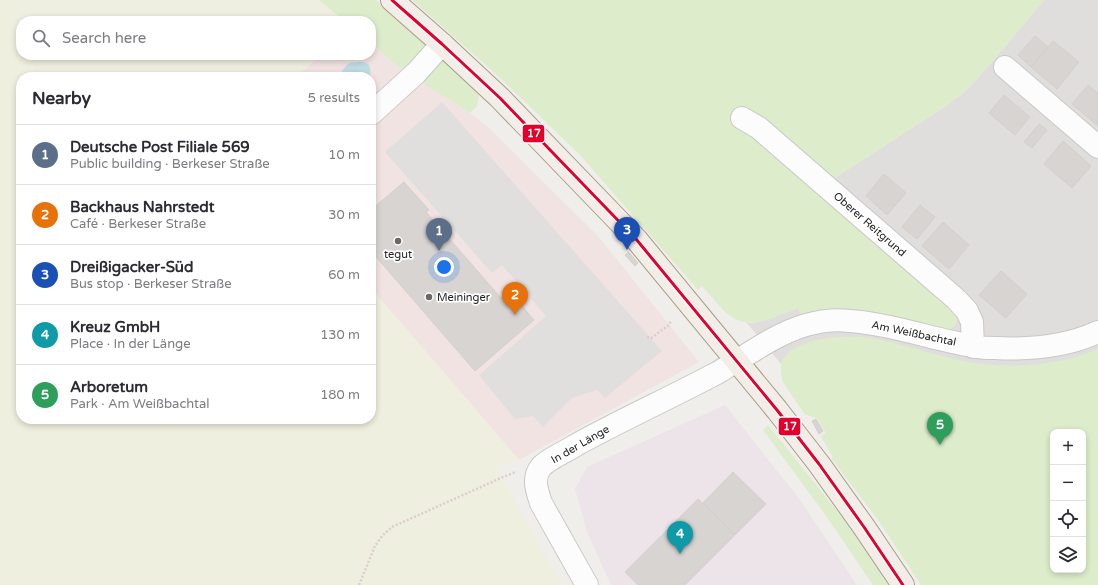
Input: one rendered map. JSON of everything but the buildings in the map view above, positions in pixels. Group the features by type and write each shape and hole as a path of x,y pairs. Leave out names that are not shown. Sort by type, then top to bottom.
{"main road":[{"path":"392,0 500,98 636,239 777,410 819,464 903,585"}],"street":[{"path":"376,110 416,74 442,44"},
{"path":"1005,67 1098,147"},
{"name":"Oberer Reitgrund","path":"742,118 759,128 956,299 967,311 972,322 973,347"},
{"name":"Am Weißbachtal","path":"737,361 762,345 793,330 806,325 833,320 849,320 870,323 973,347 1008,349 1031,349 1055,346 1084,338 1098,332"},
{"name":"In der Länge","path":"587,585 541,503 536,490 535,479 541,467 552,459 605,429 715,374 737,361"}],"path":[{"path":"647,337 651,338 669,325 671,320"},
{"path":"360,585 374,546 392,527 517,472"}],"shaded area":[{"path":"1044,0 1098,0 1098,486 1086,443 1086,429 1050,429 1050,435 905,560 877,518 832,459 832,455 821,436 826,433 817,418 805,414 783,382 781,364 746,322 751,323 766,320 798,308 818,310 833,308 865,312 816,190 946,106 967,90"},
{"path":"376,47 396,65 470,113 488,127 599,237 699,362 519,460 376,294 376,72 301,72 315,60 376,60"},
{"path":"442,102 662,351 605,398 597,390 572,398 543,427 533,416 515,419 479,375 546,316 502,265 492,273 385,152"},
{"path":"725,405 798,497 857,585 611,585 587,532 575,489 587,467"}],"green space":[{"path":"0,0 319,0 338,16 16,16 16,60 315,60 301,72 16,72 16,424 376,424 376,294 519,460 496,467 562,585 0,585"},
{"path":"319,0 376,0 480,91 477,106 470,113 396,65 376,47 376,16 338,16"},
{"path":"412,0 1044,0 967,90 946,106 816,190 947,300 957,316 956,324 948,331 865,312 833,308 800,314 798,308 764,321 755,322 746,322 730,316 719,306 702,286 698,290 580,155 497,75"},
{"path":"835,337 867,337 963,361 997,365 1032,365 1049,363 1066,360 1098,349 1098,585 921,585 877,518 832,459 832,455 821,436 826,433 817,418 805,414 783,382 781,364 783,359 791,350 816,340"},
{"path":"768,425 854,532 888,585 873,585 824,513 763,430"}],"water":[{"path":"349,63 365,63 369,65 370,72 342,72"}],"transit line":[{"name":"17","path":"392,0 500,98 636,239 777,410 819,464 903,585"}],"place":[{"name":"tegut","path":"398,241"},
{"name":"Dreißigacker-Süd","path":"627,250"},
{"name":"Deutsche Post Filiale 569","path":"439,251"},
{"name":"Meininger","path":"429,297"},
{"name":"Backhaus Nahrstedt","path":"515,315"},
{"name":"Arboretum","path":"940,445"},
{"name":"Kreuz GmbH","path":"680,554"}]}
